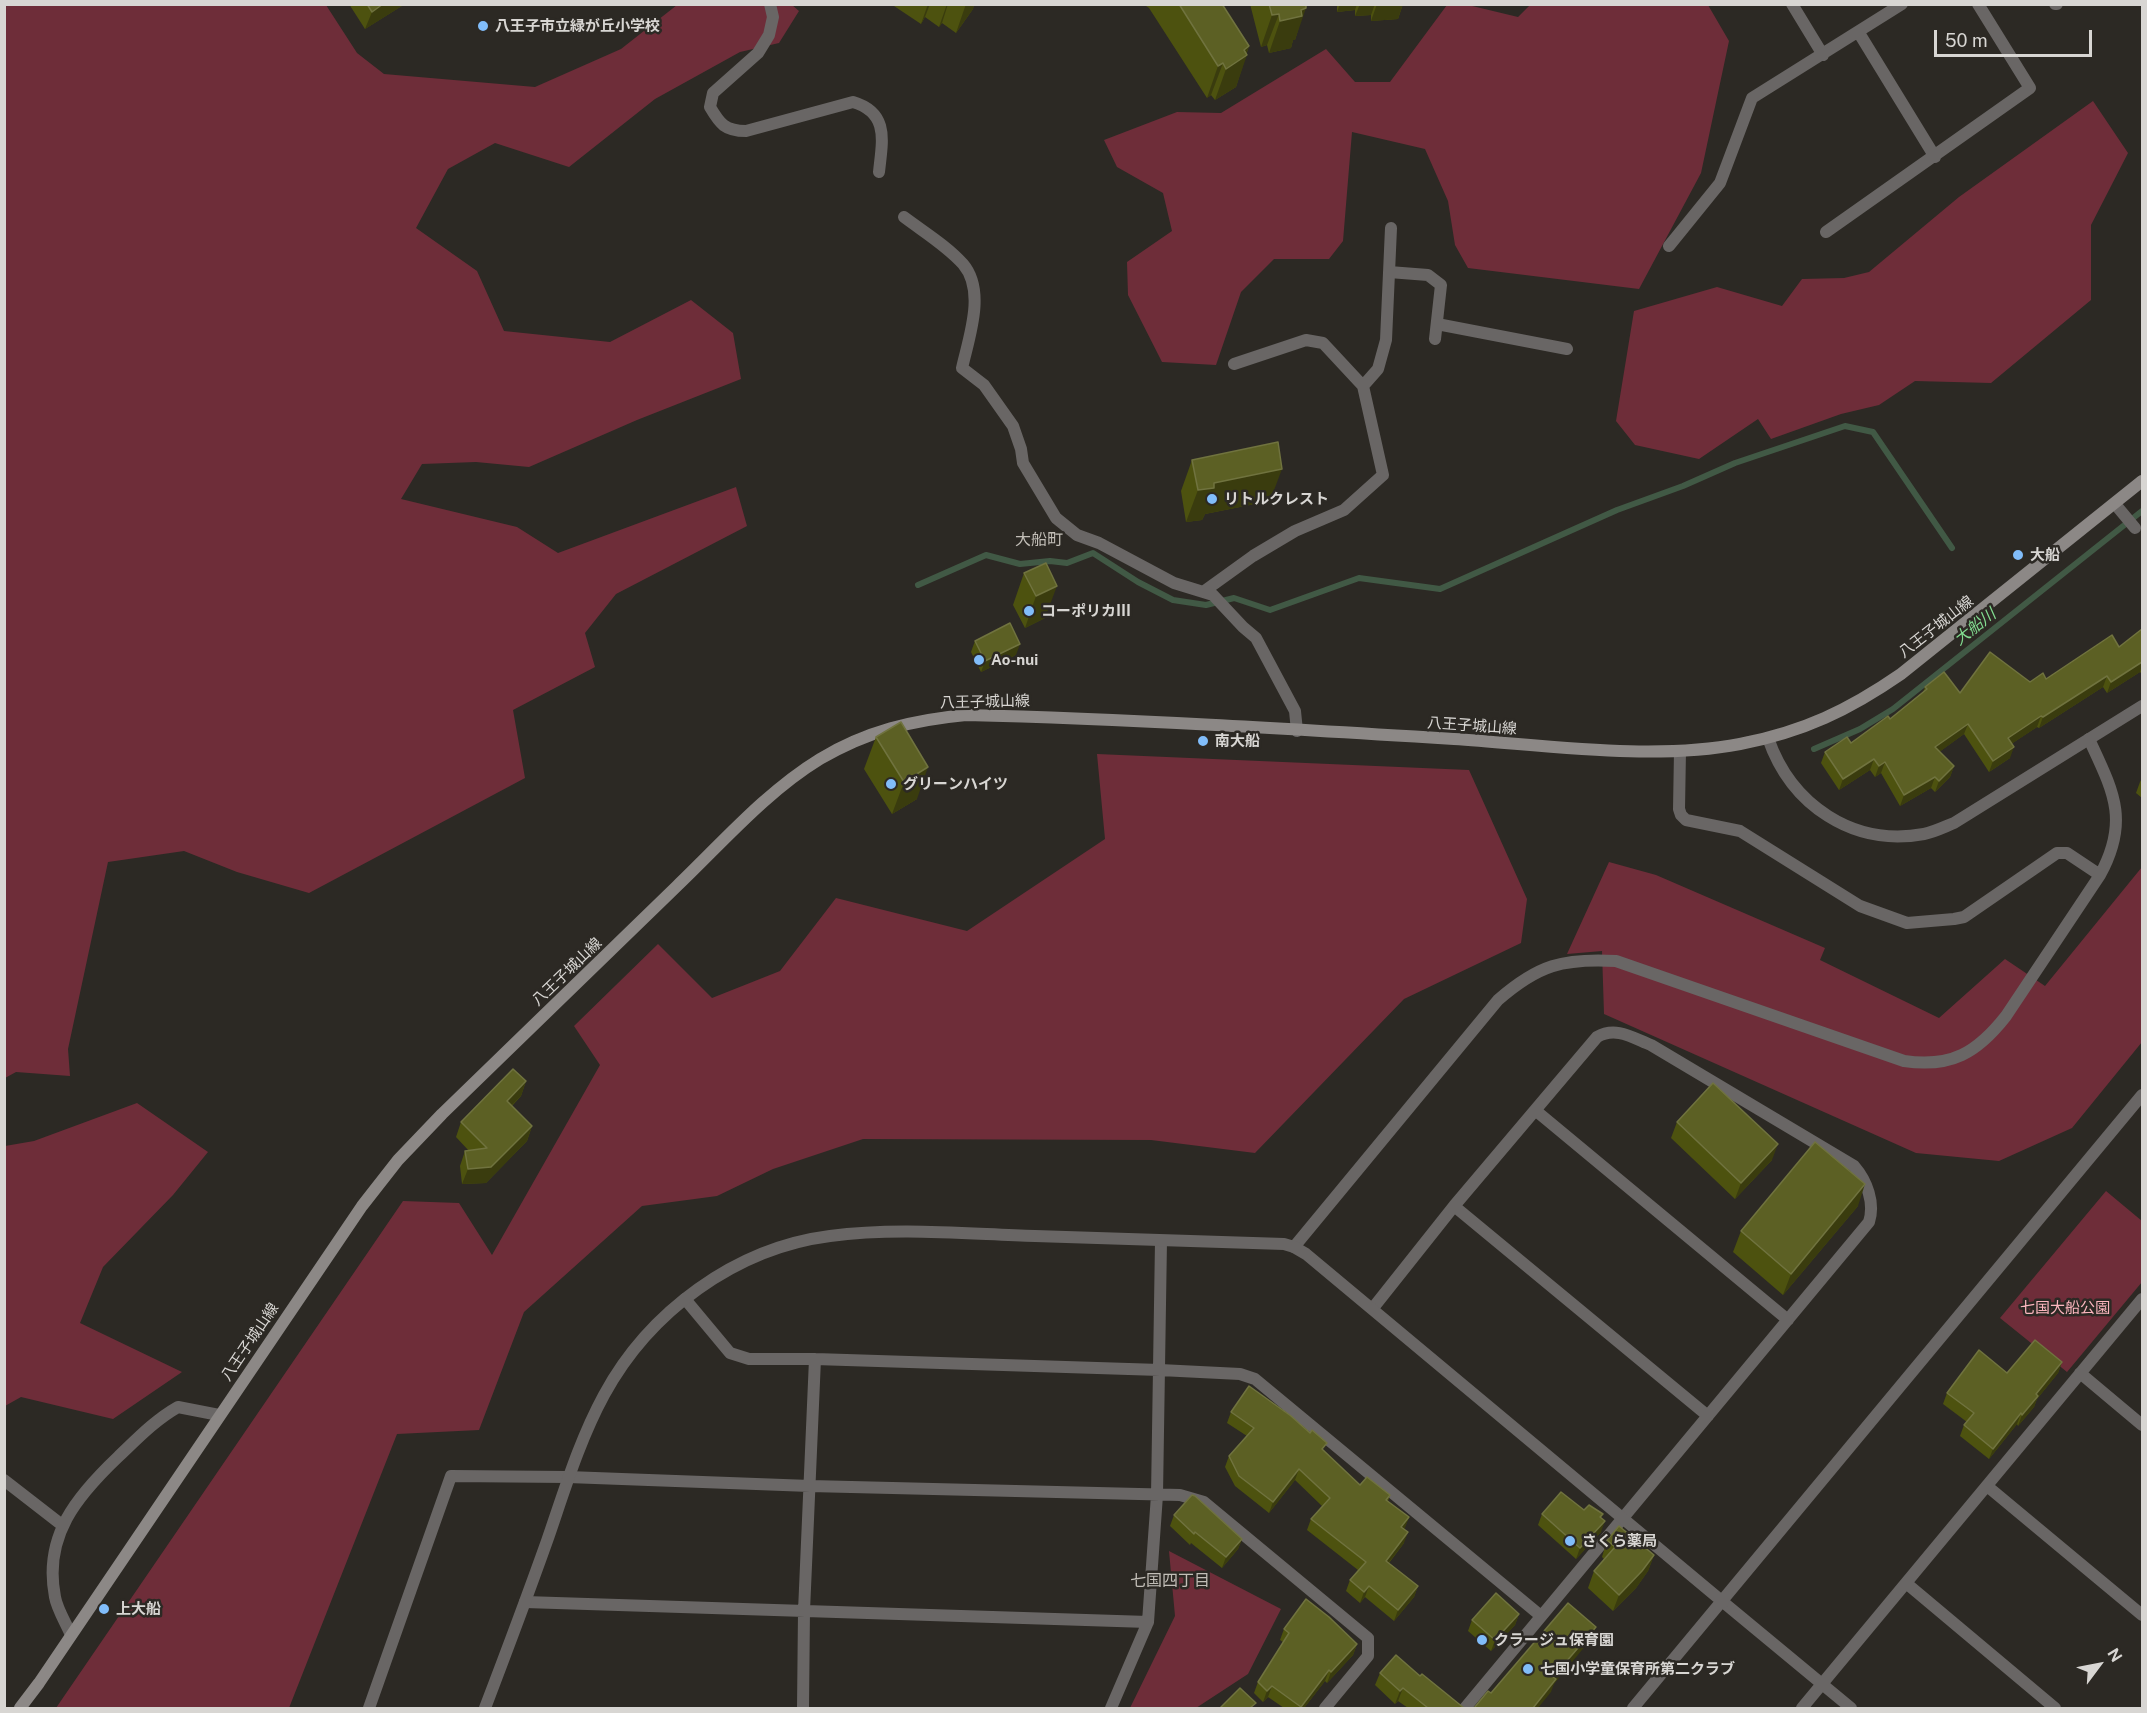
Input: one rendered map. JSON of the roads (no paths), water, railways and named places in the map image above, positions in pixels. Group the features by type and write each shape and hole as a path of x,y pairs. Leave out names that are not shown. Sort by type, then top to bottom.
{"main road":[{"name":"八王子城山線","path":"20,1708 362,1206 398,1160 442,1114 729,837 791,780 820,759 855,741 886,729 925,719 966,715 1030,716 1614,750 1680,751 1734,745 1768,738 1800,729 1866,699 1901,674 2142,481"}],"street":[{"path":"770,4 773,17 769,35 764,44 758,53 712,93 710,107 719,121 732,131 746,131 853,102 865,106 874,113 881,124 879,172"},
{"path":"1792,4 1823,55"},
{"path":"1669,246 1720,183 1752,98 1902,4"},
{"path":"1826,232 2030,88 1978,4"},
{"path":"1859,33 1935,157"},
{"path":"904,217 964,265 975,292 973,323 962,368 984,385 1013,426 1021,449 1023,464 1056,518 1077,535 1099,543 1174,583 1208,594 1256,638 1295,711 1297,731"},
{"path":"1363,386 1378,369 1386,340 1391,228"},
{"path":"1389,272 1428,275 1441,285 1435,339"},
{"path":"1437,324 1567,349"},
{"path":"1208,594 1253,556 1295,531 1344,510 1383,475 1363,386 1323,343 1306,340 1234,364"},
{"path":"2115,504 2136,528"},
{"path":"1768,738 1774,756 1783,771 1806,799 1823,813 1842,825 1860,831 1900,837 1926,834 1954,823 2142,706"},
{"path":"1294,1247 1498,1000 1528,977 1553,965 1590,960 1616,961 1904,1061 1917,1063 1964,1056 1991,1034 2006,1016 2100,875 2110,855 2117,809 2106,775 2089,739"},
{"path":"1680,751 1679,809 1686,820 1740,831 1860,906 1907,923 1954,920 1964,917 2057,853 2067,853 2100,875"},
{"path":"1373,1308 1454,1206 1597,1037 1610,1031 1651,1045 1854,1166 1866,1183 1872,1212 1869,1222 1465,1708"},
{"path":"1633,1708 2142,1095"},
{"path":"1535,1110 1788,1320"},
{"path":"1454,1206 1708,1416"},
{"path":"485,1708 568,1478 591,1422 620,1369 638,1343 685,1299 711,1281 765,1252 826,1236 888,1232 1284,1244 1294,1247 1373,1308 1851,1708"},
{"path":"1111,1708 1148,1622 1157,1495 1161,1241"},
{"path":"685,1299 730,1353 748,1359 1160,1370 1240,1374 1255,1379 1541,1616"},
{"path":"1802,1708 2142,1299"},
{"path":"803,1708 804,1611 814,1359"},
{"path":"2080,1373 2142,1425"},
{"path":"71,1635 55,1598 53,1562 62,1525 73,1506 107,1467 163,1415 178,1407 219,1415"},
{"path":"369,1708 451,1476 1180,1495 1204,1502 1368,1638 1368,1656 1325,1708"},
{"path":"4,1480 62,1525"},
{"path":"1987,1486 2142,1615"},
{"path":"1906,1583 2055,1708"},
{"path":"525,1602 1148,1622"}],"waterway":[{"path":"918,585 986,555 1020,564 1050,561 1067,563 1093,553 1138,582 1173,600 1206,605 1234,598 1270,610 1359,578 1440,589 1617,510 1683,486 1735,463 1845,426 1873,432 1952,548"},
{"name":"大船川","path":"1814,749 1860,729 1893,709 2142,511"}],"place":[{"name":"八王子市立緑が丘小学校","path":"483,26"},
{"name":"リトルクレスト","path":"1212,499"},
{"name":"大船","path":"2018,555"},
{"name":"コーポリカⅢ","path":"1029,611"},
{"name":"Ao-nui","path":"979,660"},
{"name":"南大船","path":"1203,741"},
{"name":"グリーンハイツ","path":"891,784"},
{"name":"さくら薬局","path":"1570,1541"},
{"name":"上大船","path":"104,1609"},
{"name":"クラージュ保育園","path":"1482,1640"},
{"name":"七国小学童保育所第二クラブ","path":"1528,1669"}],"district":[{"name":"大船町","path":"1039,540"},
{"name":"七国四丁目","path":"1170,1581"}],"park label":[{"name":"七国大船公園","path":"2065,1308"}]}
